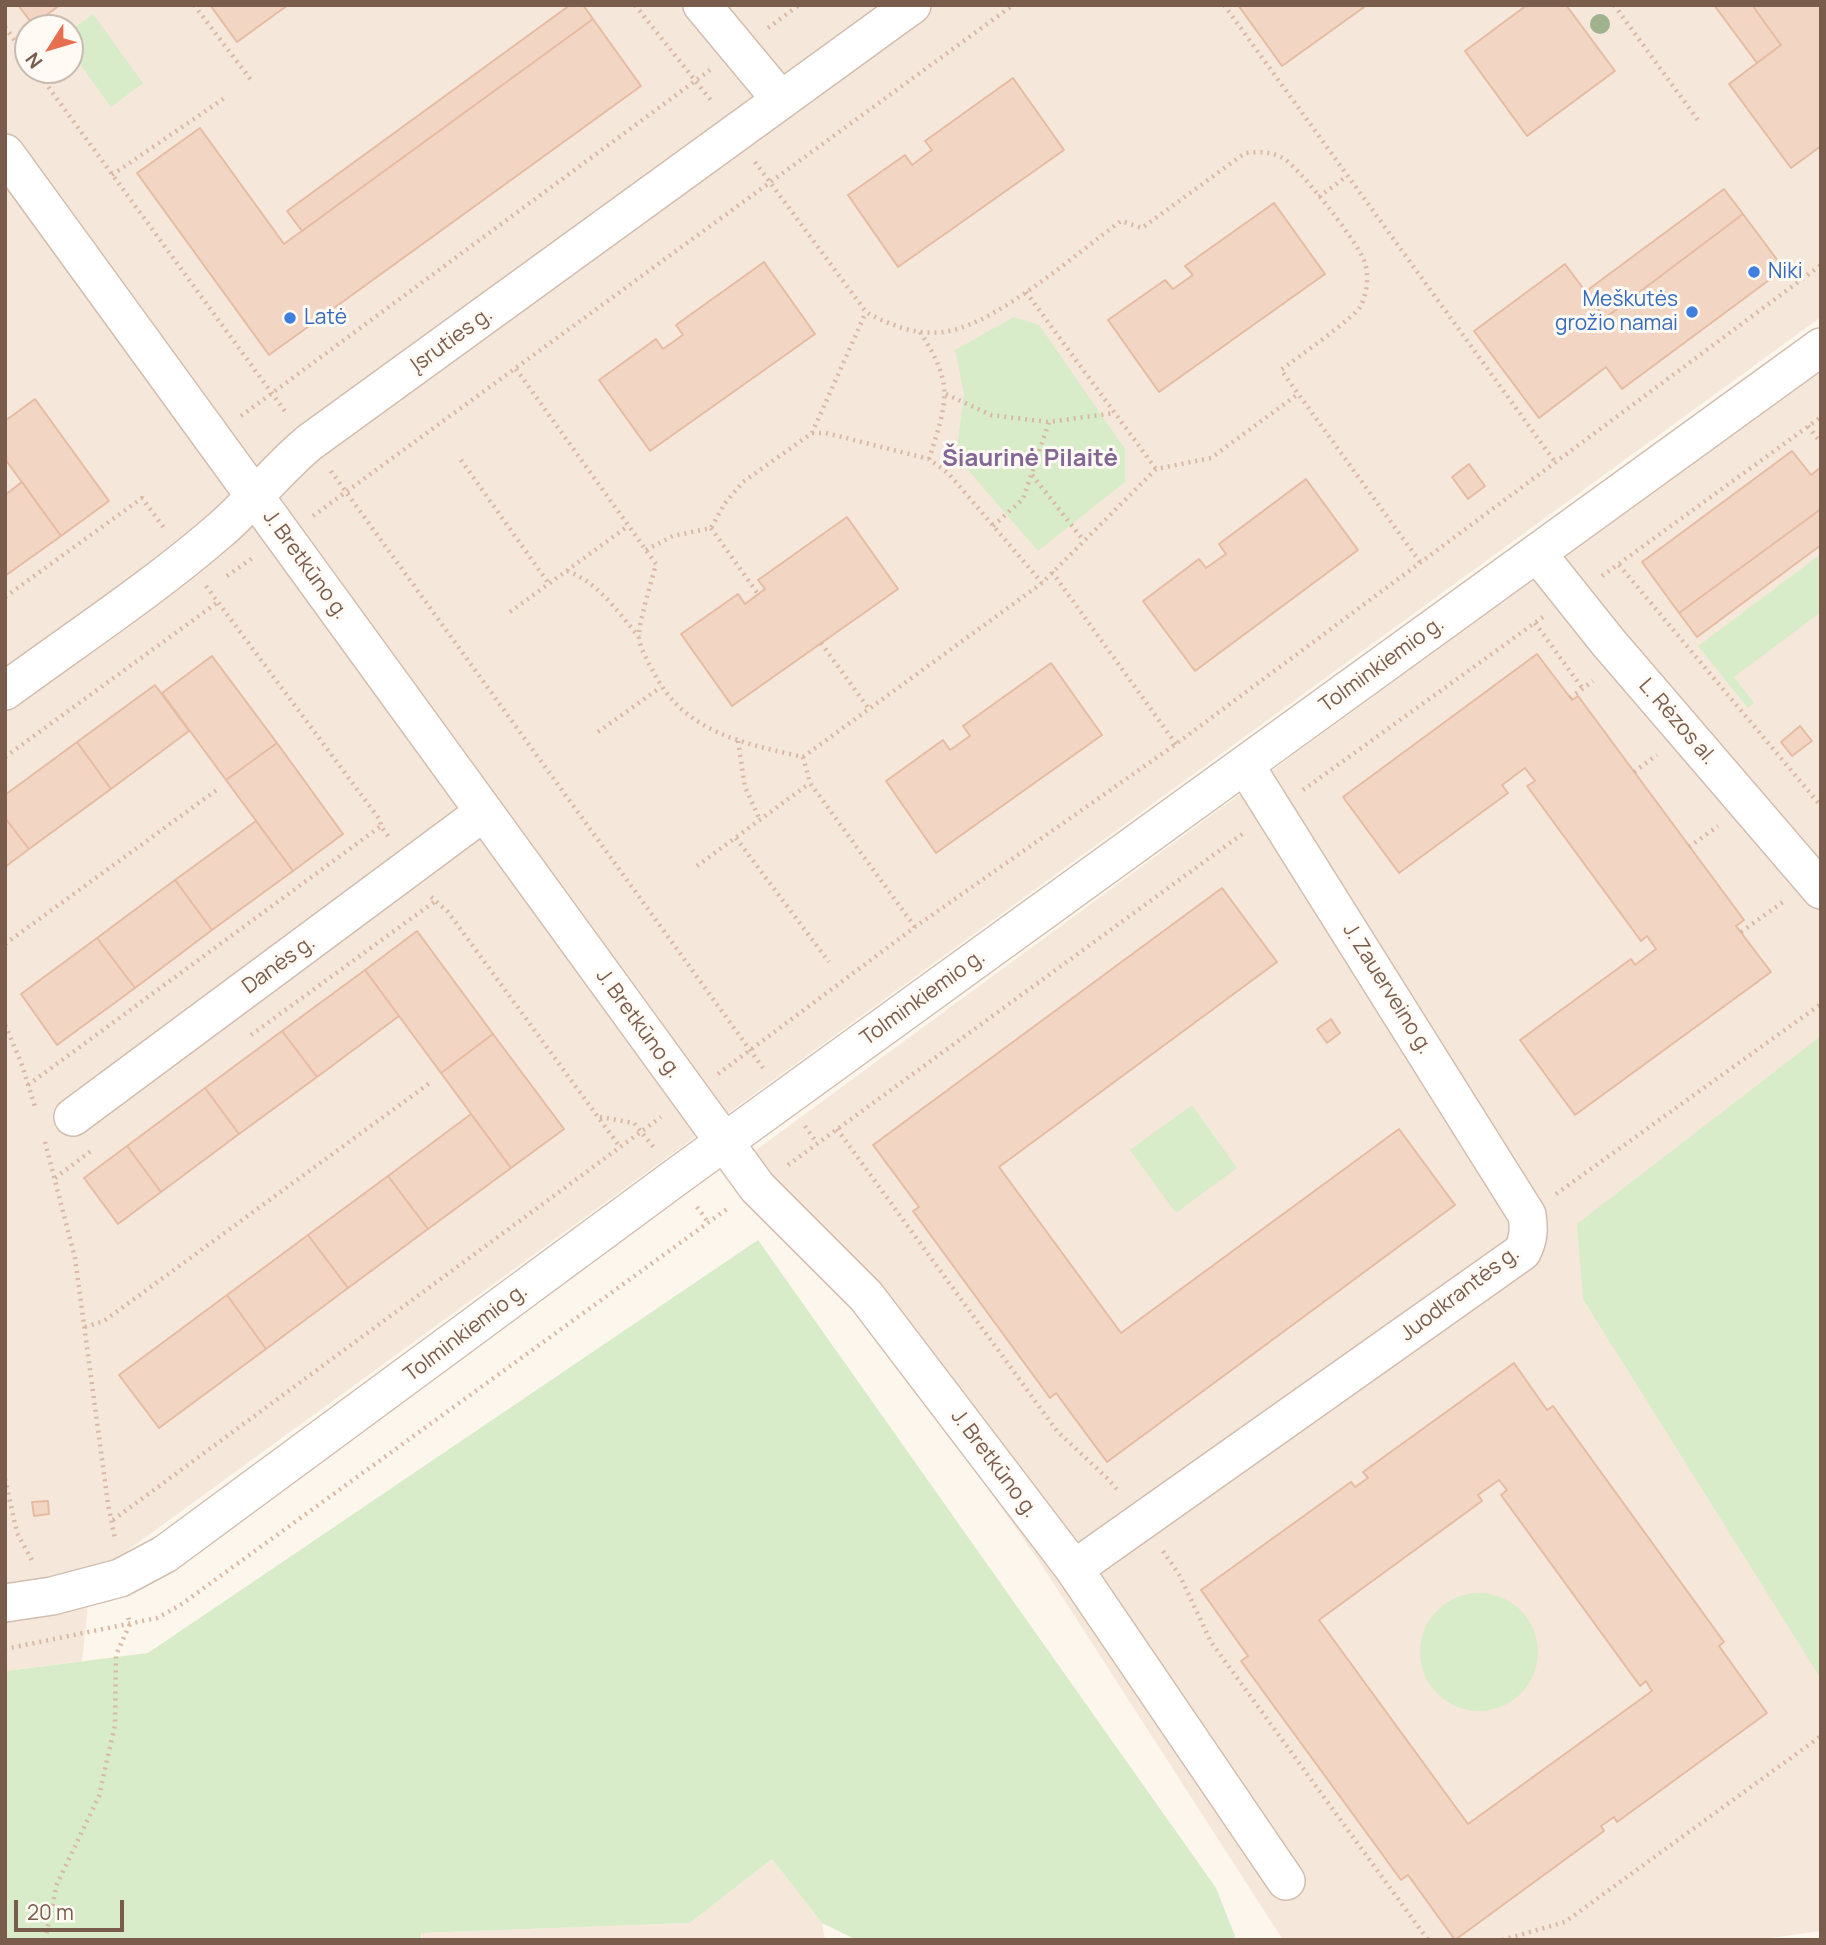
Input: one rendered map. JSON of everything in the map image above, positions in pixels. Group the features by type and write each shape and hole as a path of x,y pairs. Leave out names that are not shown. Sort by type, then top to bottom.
{"street":[{"path":"702,5 781,100"},
{"name":"Įsruties g.","path":"5,691 191,555 222,529 287,461 310,442 912,5"},
{"name":"J. Bretkūno g.","path":"5,153 757,1187 866,1296 1074,1569 1286,1881"},
{"name":"Tolminkiemio g.","path":"5,1603 52,1596 120,1578 165,1554 724,1142 1821,347"},
{"name":"L. Rėzos al.","path":"1537,553 1805,893"},
{"name":"J. Zauerveino g.","path":"1245,765 1527,1215"},
{"name":"Danės g.","path":"51,1122 484,812"},
{"name":"Juodkrantės g.","path":"1074,1569 1522,1252 1528,1241 1527,1215"}],"path":[{"path":"194,5 250,80"},
{"path":"635,5 696,80"},
{"path":"212,438 799,5"},
{"path":"208,590 516,369 769,181 1013,5"},
{"path":"1224,5 1555,462"},
{"path":"1614,5 1700,123"},
{"path":"46,84 271,395 310,442 817,1143"},
{"path":"112,175 226,97"},
{"path":"735,134 866,313 889,325 919,332 948,332 977,322 1025,292 1121,220 1142,228 1245,153 1266,151 1283,158 1298,170 1363,257 1367,277 1366,292 1359,310 1321,342 1281,370 1420,562"},
{"path":"1332,155 1337,151"},
{"path":"1319,197 1347,176"},
{"path":"113,1520 915,927 1176,744 1821,265"},
{"path":"1415,271 1422,266"},
{"path":"1025,292 1156,469"},
{"path":"646,550 673,536 711,528 725,503 743,482 812,433 866,313"},
{"path":"919,332 937,359 946,394 943,416 929,459"},
{"path":"516,369 656,564 639,637"},
{"path":"946,394 991,415 1049,422 1114,413"},
{"path":"567,571 599,590 639,637 661,687 678,707 693,719 737,741 803,757 1042,583 1156,469 1211,458 1298,394"},
{"path":"993,526 1023,499 1049,422"},
{"path":"1808,426 1821,443"},
{"path":"812,433 826,433 929,459 948,474 1042,583"},
{"path":"461,460 549,584"},
{"path":"1031,474 1084,541"},
{"path":"5,597 142,498"},
{"path":"510,612 628,526"},
{"path":"711,528 758,594"},
{"path":"1619,565 1821,806"},
{"path":"1052,572 1176,744"},
{"path":"5,757 218,602 380,820 381,826 28,1085"},
{"path":"1535,623 1583,689"},
{"path":"821,643 869,709"},
{"path":"1570,698 1602,675"},
{"path":"598,732 661,687"},
{"path":"737,741 745,788 760,820"},
{"path":"1634,772 1664,750"},
{"path":"803,757 810,783 915,927"},
{"path":"697,866 810,783"},
{"path":"5,944 218,789"},
{"path":"1689,846 1725,821"},
{"path":"736,838 829,962"},
{"path":"1741,932 1805,893"},
{"path":"434,902 448,912 620,1147"},
{"name":"Juodkrantės g.","path":"1527,1215 1821,1004"},
{"path":"5,1025 28,1085 51,1122 75,1258 108,1504 130,1624 116,1655 115,1725 99,1796 57,1884 45,1940"},
{"path":"85,1327 104,1321 431,1082"},
{"path":"5,1649 157,1618 179,1606 757,1187"},
{"path":"5,1479 17,1533 52,1596"},
{"path":"1502,1940 1565,1922 1821,1736"}],"shaded area":[{"path":"5,5 1821,5 1821,317 91,1577 82,1661 5,1671"},
{"path":"1821,367 1821,1931 1755,1940 1283,1940 1043,1567 752,1153"},
{"path":"772,1859 822,1923 825,1940 422,1940 421,1933 690,1923"}],"green space":[{"path":"93,14 143,83 111,107 84,69 84,21"},
{"path":"1014,317 1039,325 1125,449 1125,482 1038,551 956,456 964,393 955,350"},
{"path":"1821,554 1821,612 1734,677 1754,703 1748,708 1698,646"},
{"path":"1821,1036 1821,1679 1583,1299 1577,1224"},
{"path":"1192,1105 1237,1168 1176,1213 1130,1150"},
{"path":"758,1240 1216,1888 1235,1936 1233,1940 857,1940 822,1923 772,1859 690,1923 421,1933 421,1940 5,1940 5,1671 148,1653"},
{"path":"1479,1593 1502,1598 1521,1610 1533,1629 1538,1652 1533,1675 1521,1694 1502,1706 1479,1711 1456,1706 1437,1694 1425,1675 1420,1652 1425,1629 1437,1610 1456,1598"}],"building":[{"path":"18,5 60,5 48,14 25,14"},
{"path":"210,5 288,5 237,42"},
{"path":"570,5 583,5 593,19 302,231 287,211"},
{"path":"1238,5 1367,5 1282,66"},
{"path":"1527,5 1566,5 1615,71 1527,136 1465,51"},
{"path":"1714,5 1752,5 1781,45 1757,63"},
{"path":"1752,5 1821,5 1821,146 1791,168 1729,84 1781,45"},
{"path":"593,19 641,86 269,355 137,173 200,128 284,244"},
{"path":"1013,78 1064,150 898,267 848,195 905,155 912,165 932,150 925,141"},
{"path":"1724,189 1743,214 1605,318 1585,292"},
{"path":"1274,203 1325,274 1159,392 1108,320 1165,280 1173,289 1193,275 1185,266"},
{"path":"1743,214 1784,269 1622,389 1606,367 1539,418 1474,331 1565,264 1605,318"},
{"path":"764,262 815,334 650,451 599,380 656,339 663,349 683,335 676,325"},
{"path":"35,399 109,501 61,536 5,459 5,421"},
{"path":"1792,451 1811,475 1821,467 1821,509 1679,613 1642,562"},
{"path":"1469,464 1485,486 1468,499 1452,477"},
{"path":"1306,479 1358,550 1195,671 1143,601 1199,559 1206,568 1226,554 1219,544"},
{"path":"22,482 61,536 5,576 5,495"},
{"path":"1821,509 1821,545 1697,637 1679,613"},
{"path":"847,517 898,589 732,706 681,634 738,594 745,604 765,589 758,580"},
{"path":"1537,654 1572,700 1578,696 1744,920 1736,926 1771,972 1575,1115 1520,1040 1631,959 1635,965 1656,949 1647,936 1641,941 1527,786 1535,781 1525,768 1502,785 1508,793 1399,873 1343,797"},
{"path":"212,656 277,743 226,780 162,693"},
{"path":"1051,663 1102,735 936,853 886,781 943,740 950,750 970,736 963,726"},
{"path":"155,685 189,731 111,789 77,742"},
{"path":"1800,726 1812,741 1792,756 1781,742"},
{"path":"77,742 111,789 29,849 5,818 5,795"},
{"path":"277,743 343,834 293,871 226,780"},
{"path":"5,818 29,849 5,867"},
{"path":"256,821 293,871 212,930 175,880"},
{"path":"175,880 212,930 135,988 97,938"},
{"path":"1222,888 1277,962 999,1167 1121,1333 1399,1129 1455,1205 1107,1462 1056,1393 1050,1398 913,1211 919,1207 873,1145"},
{"path":"417,931 493,1034 441,1073 365,970"},
{"path":"97,938 135,988 57,1045 21,994"},
{"path":"365,970 399,1016 317,1077 282,1031"},
{"path":"1331,1019 1340,1033 1327,1043 1317,1029"},
{"path":"282,1031 317,1077 239,1134 205,1088"},
{"path":"493,1034 564,1129 511,1168 441,1073"},
{"path":"205,1088 239,1134 161,1192 127,1146"},
{"path":"471,1114 511,1168 428,1229 388,1176"},
{"path":"127,1146 161,1192 118,1224 84,1178"},
{"path":"388,1176 428,1229 348,1288 308,1235"},
{"path":"308,1235 348,1288 266,1349 227,1295"},
{"path":"227,1295 266,1349 159,1428 119,1375"},
{"path":"1514,1363 1547,1410 1553,1406 1724,1642 1719,1646 1767,1713 1617,1822 1614,1817 1601,1826 1604,1831 1455,1940 1408,1875 1401,1880 1241,1661 1248,1656 1201,1590 1351,1482 1355,1487 1368,1478 1363,1472","holes":["1499,1480 1507,1490 1501,1495 1640,1686 1646,1681 1652,1691 1468,1824 1319,1620 1482,1501 1478,1495"]},
{"path":"48,1501 49,1514 34,1516 32,1502"}],"place":[{"name":"Niki","path":"1754,272"},
{"name":"Meškutės grožio namai","path":"1692,312"},
{"name":"Latė","path":"290,318"}],"district":[{"name":"Šiaurinė Pilaitė","path":"1030,459"}]}
